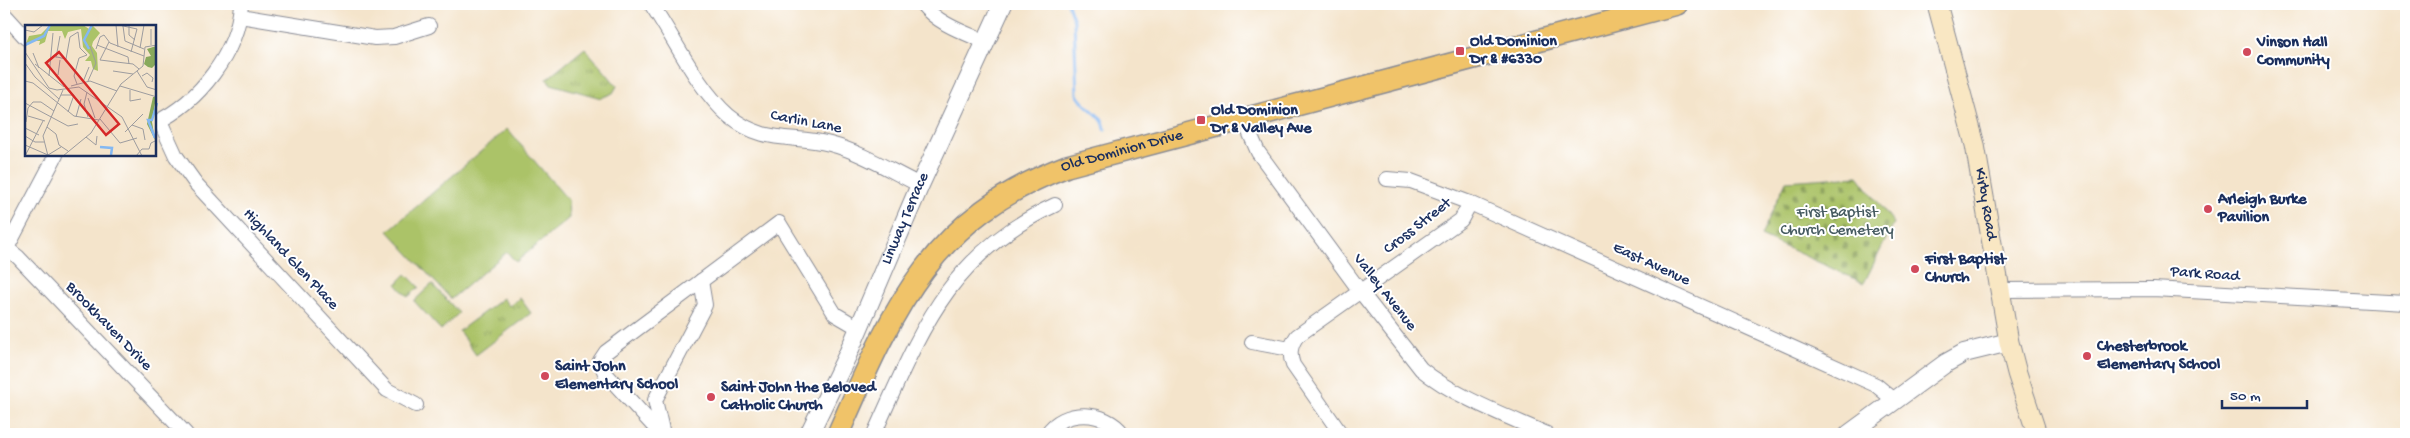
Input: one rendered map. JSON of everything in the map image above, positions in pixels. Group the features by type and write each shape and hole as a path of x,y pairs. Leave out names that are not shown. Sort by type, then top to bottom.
{"main road":[{"name":"Old Dominion Drive","path":"838,434 881,338 912,285 941,248 975,216 1018,187 1066,166 1677,4"},
{"name":"Kirby Road","path":"1937,4 1975,145 2002,290 2009,342 2030,415 2038,434"}],"street":[{"name":"Carlin Lane","path":"651,4 706,89 719,106 739,123 769,136 828,143 845,148 920,185"},
{"path":"922,4 937,18 952,28 986,42"},
{"name":"Linway Terrace","path":"810,434 859,328 920,185 1003,4"},
{"path":"157,122 189,98 211,76 232,42 240,10 375,38 394,37 430,26"},
{"path":"4,14 25,37"},
{"name":"Valley Avenue","path":"1243,118 1258,152 1360,291 1415,362 1432,378 1547,434"},
{"name":"Highland Glen Place","path":"157,122 176,156 196,184 387,390 416,405"},
{"path":"5,247 55,156"},
{"name":"East Avenue","path":"1387,179 1411,181 1470,203 1867,381 1886,391 1894,400"},
{"name":"Cross Street","path":"1290,349 1297,336 1462,220 1470,203"},
{"path":"874,434 928,321 952,284 989,246 1011,229 1055,205"},
{"path":"662,434 605,372 600,361 606,352 779,223 835,314 859,328"},
{"name":"Brookhaven Drive","path":"5,247 186,434"},
{"path":"662,434 655,400 705,305 701,281"},
{"name":"Park Road","path":"2002,290 2153,289 2406,303"},
{"path":"1252,342 1290,349 1293,365 1341,434"},
{"path":"1849,434 1931,373 1964,353 2009,342"},
{"path":"1047,434 1055,424 1064,420 1089,415 1111,422 1123,434"}],"green space":[{"path":"585,48 617,86 613,93 601,98 551,84 547,79"},
{"path":"507,129 568,200 569,218 516,262 507,252 451,299 388,231"},
{"name":"First Baptist Church Cemetery","path":"1858,176 1894,223 1864,283 1761,236 1786,181"},
{"path":"406,274 419,287 408,297 396,284"},
{"path":"432,284 459,313 441,330 414,301"},
{"path":"503,298 509,306 520,298 531,313 476,355 459,331"}],"waterway":[{"path":"1068,4 1074,21 1077,94 1101,119 1105,129"}],"place":[{"name":"Old Dominion Dr & #6330","path":"1460,51"},
{"name":"Vinson Hall Community","path":"2247,52"},
{"name":"Old Dominion Dr & Valley Ave","path":"1201,120"},
{"name":"Arleigh Burke Pavilion","path":"2208,209"},
{"name":"First Baptist Church","path":"1915,269"},
{"name":"Chesterbrook Elementary School","path":"2087,356"},
{"name":"Saint John Elementary School","path":"545,376"},
{"name":"Saint John the Beloved Catholic Church","path":"711,397"}]}
